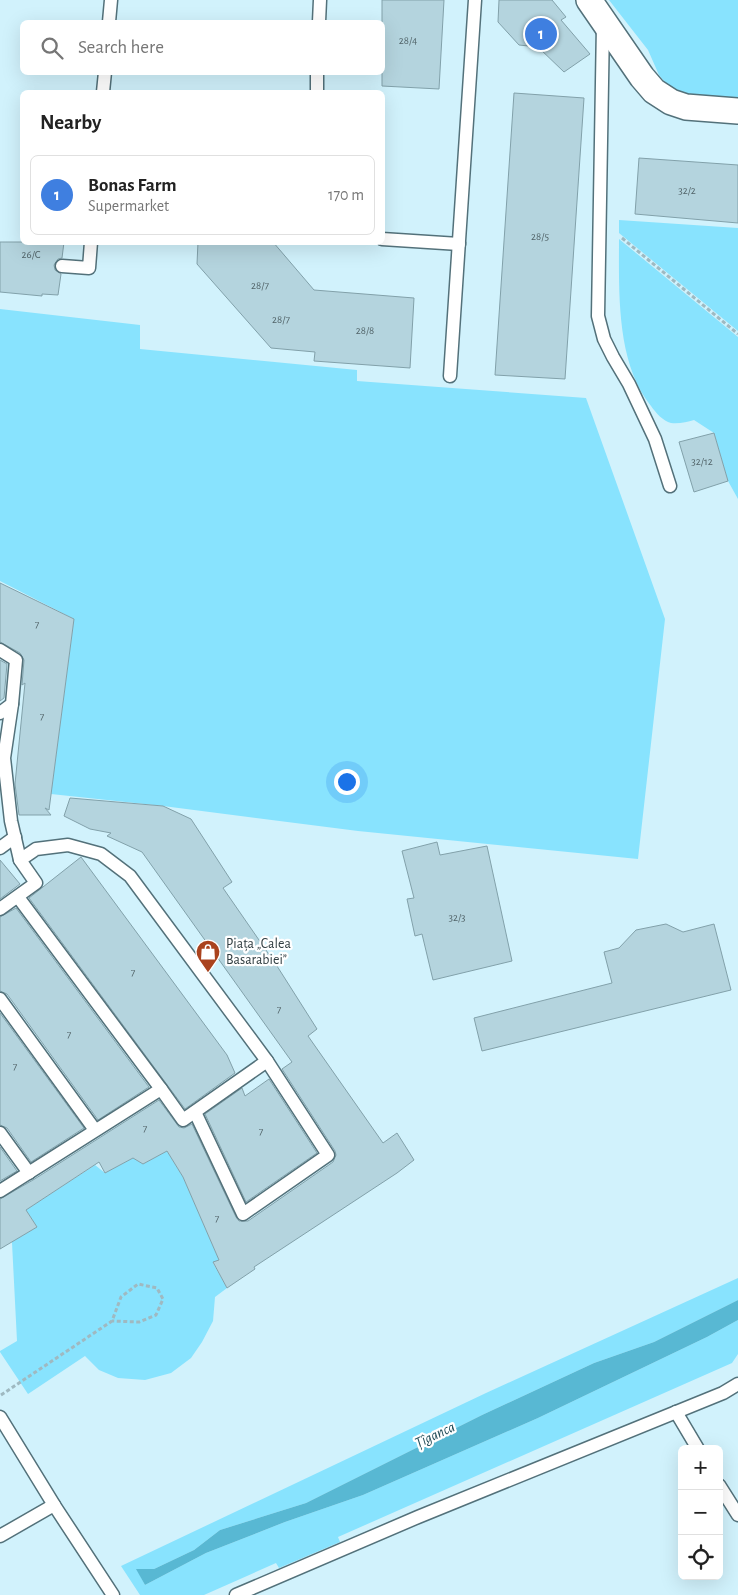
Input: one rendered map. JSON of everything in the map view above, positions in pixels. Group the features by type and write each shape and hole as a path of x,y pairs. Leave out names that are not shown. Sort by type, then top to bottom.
{"street":[{"path":"596,9 642,77 654,91 671,102 686,107 738,111"}],"lane":[{"path":"109,20 111,0"},
{"path":"319,20 320,0"},
{"path":"450,376 475,0"},
{"path":"596,9 600,220 598,316 604,338 655,439 670,486"},
{"path":"104,90 105,75"},
{"path":"317,75 317,90"},
{"path":"385,239 459,244"},
{"path":"62,266 89,268 91,245"},
{"path":"0,650 16,660 12,704 2,760 20,860 36,883 0,910"},
{"path":"0,712 12,704"},
{"path":"0,848 15,837"},
{"path":"20,860 36,849 68,845 101,854 130,876 267,1061 328,1155 243,1214 195,1112"},
{"path":"18,897 183,1120 267,1061"},
{"path":"0,999 95,1130"},
{"path":"0,1191 161,1089"},
{"path":"0,1133 29,1173"},
{"path":"236,1595 418,1517 723,1393 738,1384"},
{"path":"676,1412 696,1445"},
{"path":"0,1418 113,1595"},
{"path":"722,1490 738,1514"},
{"path":"0,1536 54,1505"}],"path":[{"path":"600,220 738,334"},
{"path":"0,1395 112,1321 139,1322 156,1315 163,1299 157,1288 138,1284 121,1297 112,1321"}],"shaded area":[{"path":"609,0 738,0 738,100 684,96 668,86 659,75 648,50"},
{"path":"619,220 738,228 738,331 619,233"},
{"path":"619,239 738,337 738,499 728,481 714,433 694,420 671,423 665,420 655,411 640,389 631,369 625,348 620,304"},
{"path":"0,309 140,325 140,349 357,370 357,381 586,398 665,619 638,859 358,831 51,794 74,619 0,581"},
{"path":"167,1151 183,1177 219,1260 213,1263 227,1288 215,1297 213,1321 202,1342 191,1358 171,1373 145,1380 118,1378 99,1370 85,1356 28,1394 0,1352 17,1341 11,1223 20,1237 37,1227 26,1210 95,1165 105,1173 133,1158 143,1164"},
{"path":"738,1278 738,1300 654,1342 594,1363 482,1415 306,1503 220,1530 194,1550 154,1569 137,1569 145,1585 206,1553 285,1522 363,1495 538,1418 707,1337 738,1320 738,1354 732,1363 338,1537 340,1542 279,1568 276,1563 204,1595 140,1595 121,1566 486,1393"},
{"path":"738,1300 738,1320 707,1337 538,1418 363,1495 285,1522 206,1553 145,1585 136,1569 154,1569 194,1550 220,1530 306,1503 482,1415 594,1363 654,1342"}],"building":[{"path":"382,0 444,0 439,89 382,86 382,75 385,75 385,20 382,20"},
{"path":"499,0 552,0 566,17 561,20 590,54 564,72 538,47 519,45 498,22"},
{"path":"514,93 584,98 565,379 495,375"},
{"path":"639,158 738,165 738,223 635,214"},
{"path":"0,242 20,242 20,245 64,245 62,258 58,259 54,265 55,270 61,274 58,295 42,294 42,296 0,292"},
{"path":"198,245 276,245 314,290 414,298 410,368 314,361 315,352 271,348 197,264"},
{"path":"714,433 728,481 694,492 679,442"},
{"path":"0,583 74,619 49,810 45,808 51,815 19,815 15,784 25,683 22,685 24,660 20,653 0,642"},
{"path":"0,660 7,664 4,698 0,701"},
{"path":"70,798 163,806 191,819 232,882 223,888 277,966 317,1029 308,1036 383,1143 397,1133 414,1160 254,1267 255,1269 227,1288 213,1262 219,1260 183,1177 167,1151 143,1164 133,1158 105,1173 99,1162 26,1210 37,1227 0,1249 0,1199 159,1100 179,1127 184,1128 192,1124 239,1221 248,1221 333,1162 336,1155 282,1069 292,1062 142,852 107,836 111,833 90,829 64,816"},
{"path":"437,842 440,855 487,846 512,961 433,980 422,934 415,936 407,899 414,898 402,851"},
{"path":"81,857 227,1055 235,1073 185,1109 29,898"},
{"path":"0,860 20,884 0,899"},
{"path":"16,908 149,1087 98,1120 7,994 0,991 0,917"},
{"path":"666,924 683,932 714,924 731,990 482,1051 474,1018 612,983 604,952 619,948 636,930"},
{"path":"0,1013 84,1128 31,1162 7,1128 0,1125"},
{"path":"269,1079 317,1153 246,1202 205,1114 242,1088 245,1096"},
{"path":"0,1147 17,1171 0,1181"}],"place":[{"name":"Bonas Farm","path":"541,34"},
{"name":"Piața „Calea Basarabiei”","path":"208,973"}],"water label":[{"name":"Țîganca","path":"435,1435"}]}
